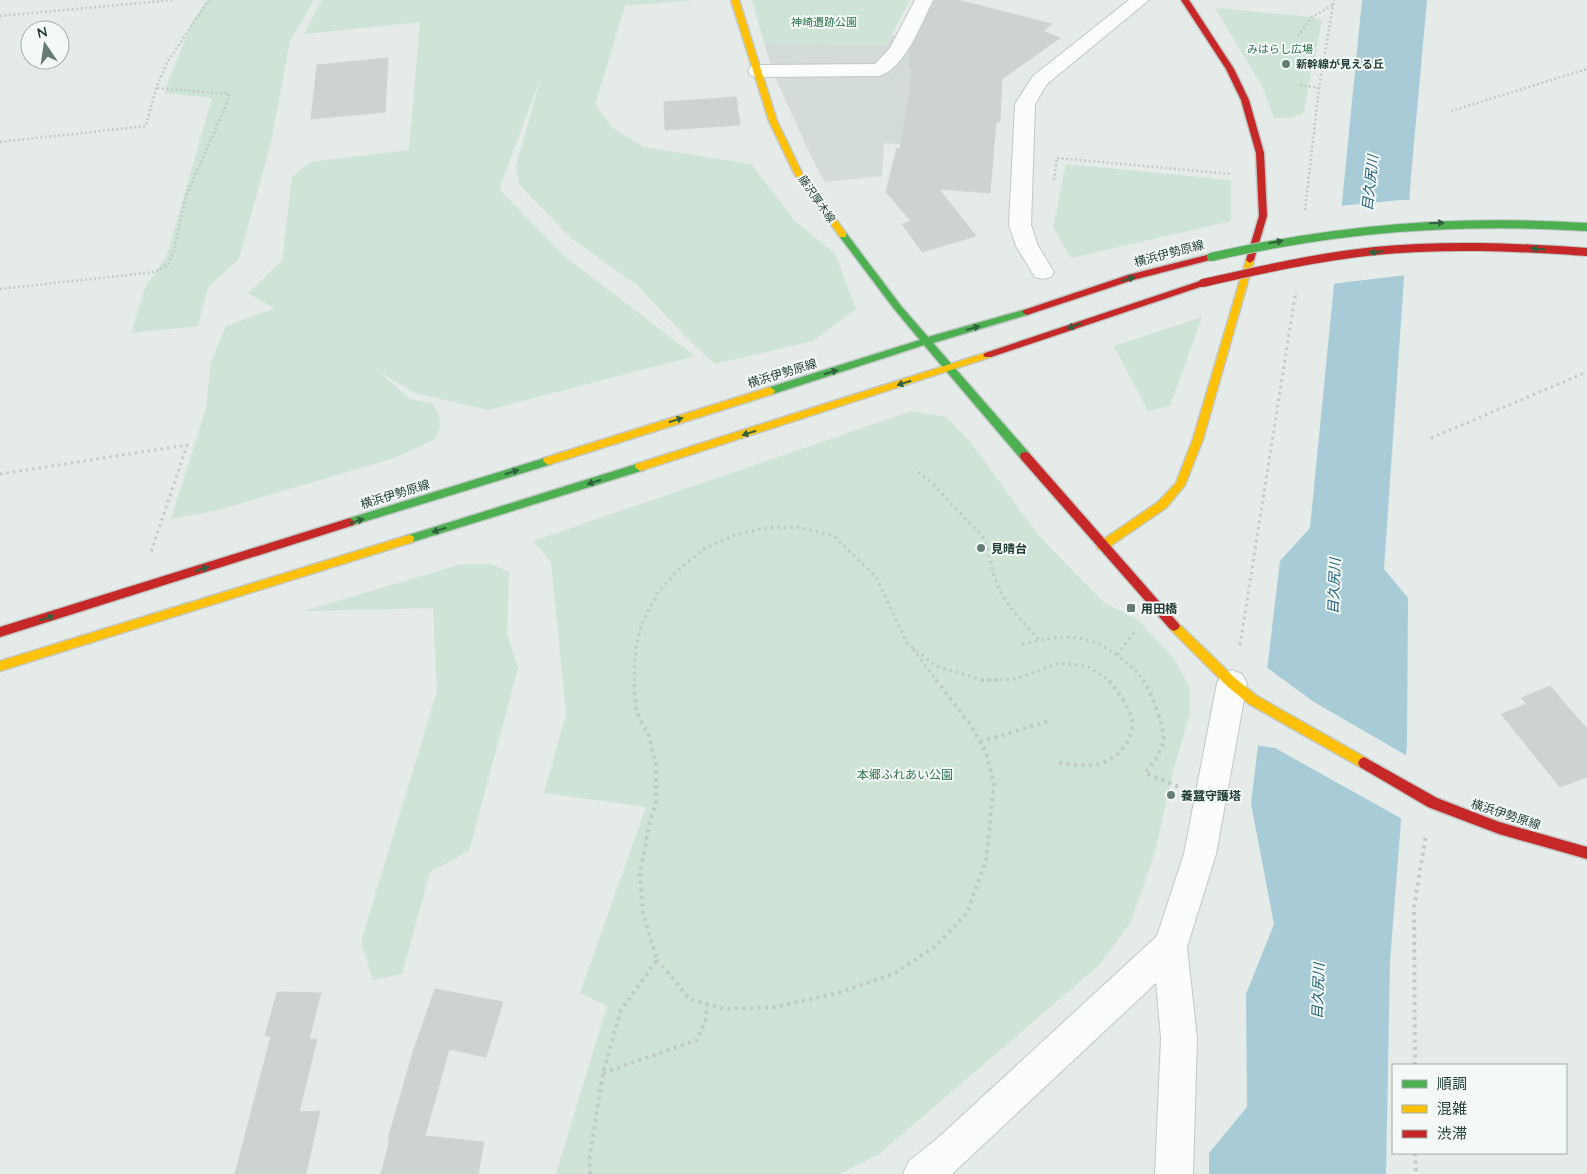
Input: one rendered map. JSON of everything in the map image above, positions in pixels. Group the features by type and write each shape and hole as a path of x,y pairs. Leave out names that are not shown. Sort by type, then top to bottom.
{"main road":[{"name":"藤沢厚木線","path":"736,0 773,121 798,173 886,293 950,368"},
{"path":"1102,546 1162,505 1180,485 1198,439 1263,216 1260,153 1245,100 1230,69 1185,0"},
{"name":"横浜伊勢原線","path":"0,632 870,360 926,340 990,324 1131,277 1211,256 1287,240 1422,224 1506,222 1587,227"},
{"path":"0,666 690,452 950,368 1203,283 1340,255 1427,247 1505,247 1587,252"},
{"path":"950,368 1102,546 1176,628 1235,686"},
{"name":"横浜伊勢原線","path":"1235,686 1253,700 1419,796 1499,828 1587,854"}],"street":[{"path":"757,71 879,70 887,66 910,29 924,0"},
{"path":"1043,272 1027,246 1020,225 1025,104 1040,80 1140,0"},
{"path":"1174,1174 1179,1038 1170,947 1200,854 1235,686"},
{"path":"922,1174 952,1150 1170,947"}],"path":[{"path":"0,16 172,0"},
{"path":"0,142 146,126 156,88 182,38 209,0"},
{"path":"1304,212 1319,88 1334,0"},
{"path":"1298,36 1312,17 1333,5"},
{"path":"1451,111 1587,69"},
{"path":"1300,85 1319,88"},
{"path":"0,290 154,272 168,265 174,250 186,196 228,101 229,94 156,88"},
{"path":"1053,187 1057,158 1235,175"},
{"path":"1240,646 1296,287"},
{"path":"1431,438 1587,372"},
{"path":"0,474 187,445 138,589"},
{"path":"918,472 928,479 982,536 988,545 992,570 1003,595 1039,640"},
{"path":"797,527 834,536 876,577 907,643 970,724 986,752 994,784 986,860 966,913 936,946 893,974 838,993 775,1006 726,1009 690,999 657,960 643,914 640,873 650,821 656,803 656,765 649,736 636,711 634,678 636,647 642,623 657,594 677,571 706,548 735,535 764,528 797,527"},
{"path":"1117,655 1141,624"},
{"path":"1022,644 1068,636 1081,637 1106,646 1138,672 1148,688 1158,714 1164,741 1152,765 1145,773 1180,787"},
{"path":"907,643 936,666 983,680 1016,679 1059,663 1087,666 1110,681 1132,719 1128,741 1113,757 1095,765 1059,763"},
{"path":"980,742 1052,720"},
{"path":"1415,1064 1414,906 1433,802"},
{"path":"590,1174 589,1162 603,1073 622,1010 657,960"},
{"path":"603,1073 697,1040 706,1019 707,1004"},
{"path":"1415,1154 1416,1174"}],"shaded area":[{"path":"892,35 949,45 921,146 884,143 882,176 825,182 810,154 775,77 764,43 886,45"}],"green space":[{"path":"207,0 314,0 290,41 271,142 239,259 208,287 198,326 131,333 145,288 167,255 212,98 164,93 192,22"},
{"path":"322,0 696,0 625,6 595,105 613,128 643,147 751,164 795,221 835,254 856,309 813,341 715,364 692,343 637,285 572,239 519,184 516,166 542,74 499,189 564,256 695,356 488,410 415,393 378,371 410,399 432,403 439,415 440,428 434,440 391,459 219,510 171,519 206,408 211,362 226,326 273,309 276,310 248,293 282,261 292,177 311,162 409,150 420,22 304,34"},
{"name":"神崎遺跡公園","path":"752,0 910,0 886,45 764,43"},
{"name":"みはらし広場","path":"1215,8 1312,17 1322,20 1303,114 1290,118 1274,118 1262,86"},
{"path":"1066,164 1231,180 1231,221 1071,258 1053,227"},
{"path":"1202,317 1170,406 1148,411 1114,346"},
{"name":"本郷ふれあい公園","path":"912,411 946,417 968,439 1039,536 1105,603 1141,623 1175,660 1189,687 1190,713 1174,768 1154,855 1131,922 1098,966 878,1155 839,1174 556,1174 607,1006 580,993 646,807 544,793 566,714 551,562 533,541"},
{"path":"462,564 491,564 509,572 507,634 518,668 469,851 430,872 402,974 373,980 361,942 437,691 433,608 304,611"}],"water":[{"name":"目久尻川","path":"1362,0 1427,0 1411,176 1384,569 1408,598 1407,743 1390,962 1386,1174 1209,1174 1209,1153 1247,1107 1246,994 1274,924 1251,804 1280,561 1310,528"}],"pier":[{"path":"1412,200 1407,275 1331,284 1339,206"},
{"path":"1265,666 1314,702 1409,757 1404,820 1275,748 1255,745"}],"building":[{"path":"935,0 958,0 1052,24 1043,31 1060,38 1002,79 1000,122 996,122 990,193 939,189 976,236 922,252 902,224 911,221 886,192 897,148 900,149 913,69 909,69 910,49"},
{"path":"388,58 385,112 311,119 317,65"},
{"path":"736,97 740,125 665,130 664,102"},
{"path":"1550,686 1587,729 1587,777 1560,787 1501,714 1527,704 1521,698"},
{"path":"435,989 503,1002 486,1057 449,1049 425,1136 484,1142 478,1174 381,1174 390,1139 388,1139 413,1052"},
{"path":"277,992 321,993 309,1039 317,1039 299,1112 320,1111 306,1174 235,1174 271,1036 265,1036"}],"traffic: fast":[{"path":"1211,257 1305,238 1351,231 1398,227 1492,223 1587,227"},
{"path":"843,235 898,308 1025,456"},
{"path":"770,391 926,341 1027,312"},
{"path":"350,522 548,461"},
{"path":"409,539 640,467"}],"traffic: slow":[{"path":"735,0 773,121 798,173 843,235"},
{"path":"1102,546 1162,505 1180,485 1198,439 1250,260"},
{"path":"640,467 988,355"},
{"path":"548,461 770,391"},
{"path":"0,666 409,539"},
{"path":"1174,626 1232,683 1253,700 1364,763"}],"traffic: jam":[{"path":"1185,0 1230,69 1245,100 1260,153 1263,216 1250,260"},
{"path":"1203,283 1301,262 1376,251 1471,247 1587,252"},
{"path":"1027,312 1131,277 1211,257"},
{"path":"988,355 1203,283"},
{"path":"1025,456 1174,626"},
{"path":"0,632 350,522"},
{"path":"1364,763 1433,803 1499,828 1587,853"}],"place":[{"name":"新幹線が見える丘","path":"1286,64"},
{"name":"見晴台","path":"981,548"},
{"name":"用田橋","path":"1131,608"},
{"name":"養蠶守護塔","path":"1171,795"}]}
